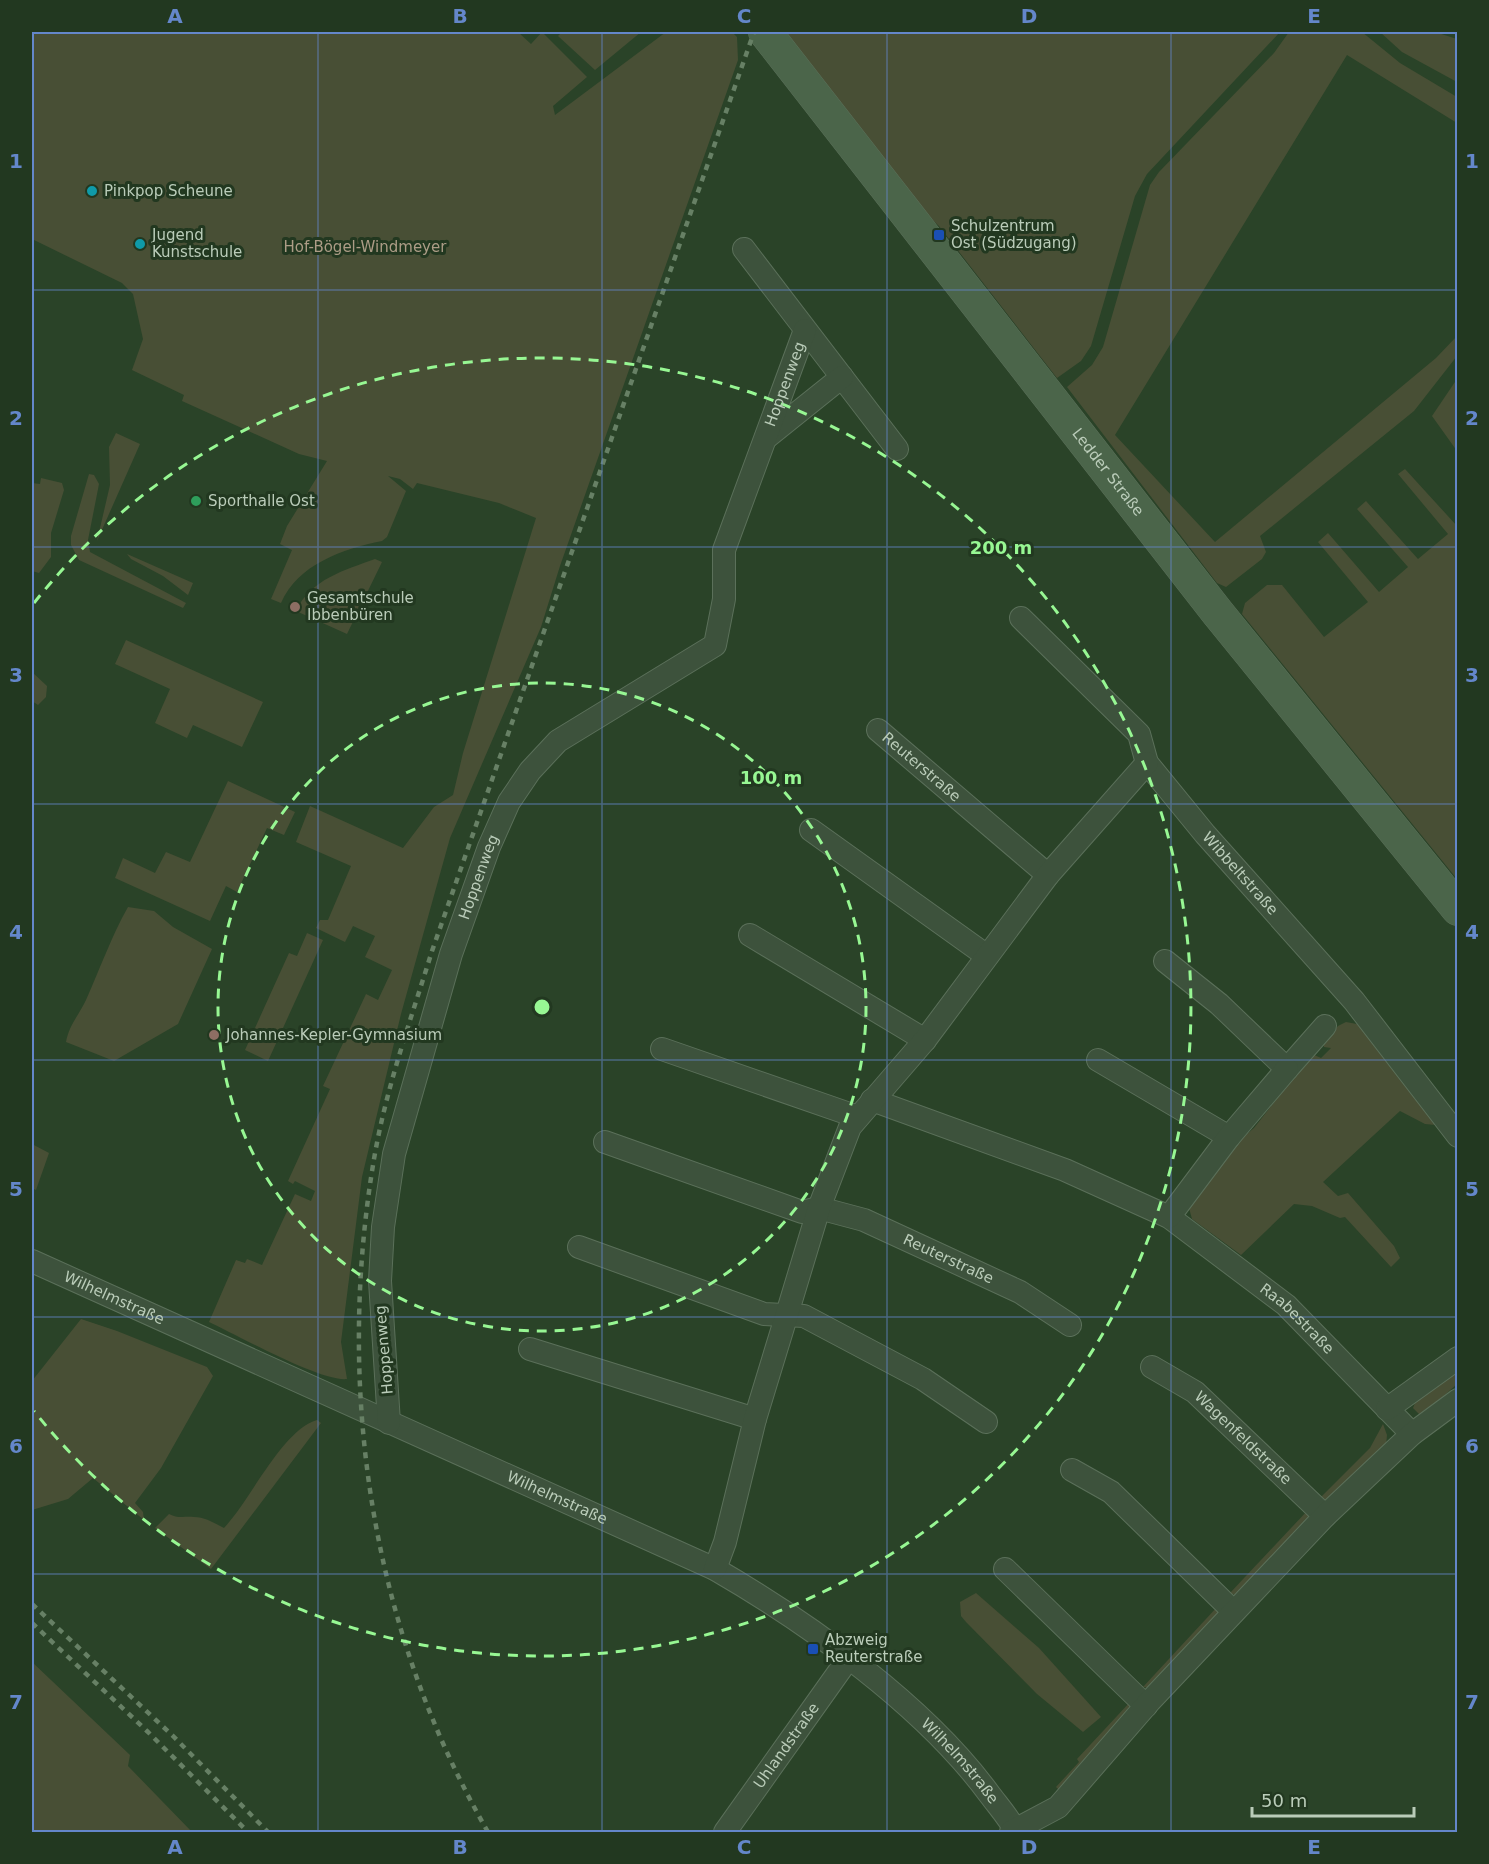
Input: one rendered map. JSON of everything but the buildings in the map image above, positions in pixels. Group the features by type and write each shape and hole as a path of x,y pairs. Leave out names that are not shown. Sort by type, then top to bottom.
{"main road":[{"name":"Ledder Straße","path":"765,32 1210,603 1458,909"}],"street":[{"name":"Hoppenweg","path":"744,249 897,449"},
{"name":"Hoppenweg","path":"388,1423 380,1281 383,1227 394,1154 451,954 489,847 508,802 530,771 558,741 715,645 724,599 724,550 805,330"},
{"name":"Hoppenweg","path":"765,439 842,377"},
{"name":"Wibbeltstraße","path":"1021,618 1138,734 1147,763 1205,834 1354,1001 1458,1136"},
{"name":"Reuterstraße","path":"878,729 1048,875"},
{"path":"715,1569 725,1542 755,1419 786,1314 819,1208 850,1127 925,1040 1048,875 1147,763"},
{"path":"811,830 987,956"},
{"path":"750,935 925,1040"},
{"path":"1165,961 1219,1004 1287,1069"},
{"path":"1169,1216 1229,1137 1325,1026"},
{"path":"662,1049 865,1108"},
{"path":"1098,1060 1229,1137"},
{"name":"Raabestraße","path":"865,1108 1065,1170 1169,1216 1287,1305 1412,1434"},
{"name":"Reuterstraße","path":"605,1142 802,1212 819,1208 864,1220 951,1258 1020,1292 1070,1325"},
{"path":"579,1247 764,1314 804,1316 923,1379 987,1422"},
{"name":"Wilhelmstraße","path":"32,1261 715,1569 760,1595 848,1659 926,1722 972,1770 1014,1831"},
{"path":"530,1348 755,1419"},
{"path":"1388,1409 1458,1358"},
{"name":"Wagenfeldstraße","path":"1152,1367 1195,1392 1325,1516"},
{"path":"1014,1831 1058,1807 1233,1611 1325,1516 1412,1434 1458,1400"},
{"path":"1072,1470 1111,1492 1233,1611"},
{"path":"1005,1569 1146,1706"},
{"name":"Uhlandstraße","path":"725,1833 848,1659"}],"green space":[{"name":"Hof-Bögel-Windmeyer","path":"32,32 518,32 531,44 542,32 587,77 553,106 555,115 666,32 732,32 737,37 738,60 560,566 541,627 450,838 401,1014 362,1177 341,1342 347,1379 335,1378 299,1366 209,1322 236,1260 245,1263 247,1259 262,1265 295,1194 311,1201 315,1191 295,1181 293,1184 288,1181 330,1089 323,1086 366,994 378,1000 392,970 365,957 375,936 353,926 345,942 316,928 320,920 328,920 351,866 296,842 310,806 403,848 434,807 453,795 463,753 536,518 499,503 417,483 413,489 400,479 388,476 406,491 387,537 382,541 323,560 298,578 281,603 271,599 292,550 280,544 287,526 327,461 299,454 182,401 184,395 132,370 143,339 133,294 122,283 32,239"},
{"path":"562,32 641,32 595,70 558,36"},
{"path":"779,32 1280,32 1147,174 1135,196 1091,346 1081,361 1057,378 939,226 909,198"},
{"path":"1289,32 1362,32 1400,63 1457,97 1457,123 1347,55 1115,435 1215,542 1436,358 1457,336 1457,356 1414,411 1260,536 1266,552 1262,559 1226,587 1217,583 1067,387 1092,365 1103,347 1150,185 1159,172 1274,53"},
{"path":"1380,32 1435,32 1457,39 1457,82 1402,52"},
{"path":"1457,379 1457,451 1432,416"},
{"path":"116,433 140,444 97,541 110,485 109,447"},
{"path":"1405,469 1457,526 1457,879 1242,614 1245,603 1267,585 1282,585 1324,637 1368,602 1318,542 1328,533 1379,592 1408,567 1357,509 1366,501 1418,559 1448,534 1398,474"},
{"path":"89,474 94,475 99,484 88,540 90,552 186,603 183,608 79,560 71,545 71,536"},
{"path":"41,478 62,483 64,490 51,533 51,557 39,573 32,571 32,483 40,484"},
{"path":"127,554 193,583 188,595 163,576 131,559"},
{"path":"375,559 382,562 347,634 296,611 302,600 320,583"},
{"path":"126,640 263,702 242,747 193,725 187,738 155,723 170,689 115,664"},
{"path":"32,672 47,686 46,697 38,705 32,701"},
{"path":"228,781 295,812 284,835 267,828 237,892 226,886 210,921 115,878 123,858 155,873 166,852 190,862"},
{"path":"128,907 154,911 173,927 212,949 178,1024 114,1061 66,1042 69,1030 86,1000"},
{"path":"307,933 323,940 268,1061 245,1050 289,953 297,956"},
{"path":"1346,1022 1357,1024 1364,1031 1436,1125 1425,1124 1400,1111 1323,1182 1338,1196 1348,1193 1394,1246 1400,1258 1391,1267 1345,1217 1340,1218 1312,1206 1294,1204 1241,1255 1192,1219 1189,1208 1234,1145 1254,1128 1312,1054 1321,1058 1331,1048 1324,1047 1324,1041 1338,1026"},
{"path":"32,1144 49,1153 36,1190 32,1188"},
{"path":"81,1319 207,1367 213,1376 161,1468 135,1503 143,1512 144,1520 93,1478 68,1499 32,1510 32,1381"},
{"path":"1457,1366 1457,1384 1420,1415 1413,1408 1415,1403"},
{"path":"317,1420 321,1423 211,1569 155,1528 169,1514 178,1517 202,1518 224,1528 291,1437 304,1426"},
{"path":"1383,1424 1387,1435 1386,1446 1330,1501 1323,1501 1320,1498 1370,1448"},
{"path":"1308,1510 1309,1520 1235,1595 1230,1593"},
{"path":"976,1593 1039,1648 1101,1717 1083,1732 1037,1694 961,1616 960,1602"},
{"path":"1218,1606 1218,1617 1151,1688 1143,1687"},
{"path":"32,1662 130,1755 128,1766 192,1832 32,1832"},
{"path":"1131,1701 1132,1704 1060,1791 1056,1787 1079,1762 1077,1759"}],"railway":[{"path":"488,1832 448,1754 415,1674 390,1591 372,1506 362,1420 359,1333 363,1246 374,1159 392,1080 432,951 754,32"},
{"path":"32,1604 173,1736 268,1832"},
{"path":"32,1623 148,1732 248,1832"}],"place":[{"name":"Pinkpop Scheune","path":"92,191"},
{"name":"Schulzentrum Ost (Südzugang)","path":"939,235"},
{"name":"Jugend Kunstschule","path":"140,244"},
{"name":"Sporthalle Ost","path":"196,501"},
{"name":"Gesamtschule Ibbenbüren","path":"295,607"},
{"name":"Johannes-Kepler-Gymnasium","path":"214,1035"},
{"name":"Abzweig Reuterstraße","path":"813,1649"}]}
